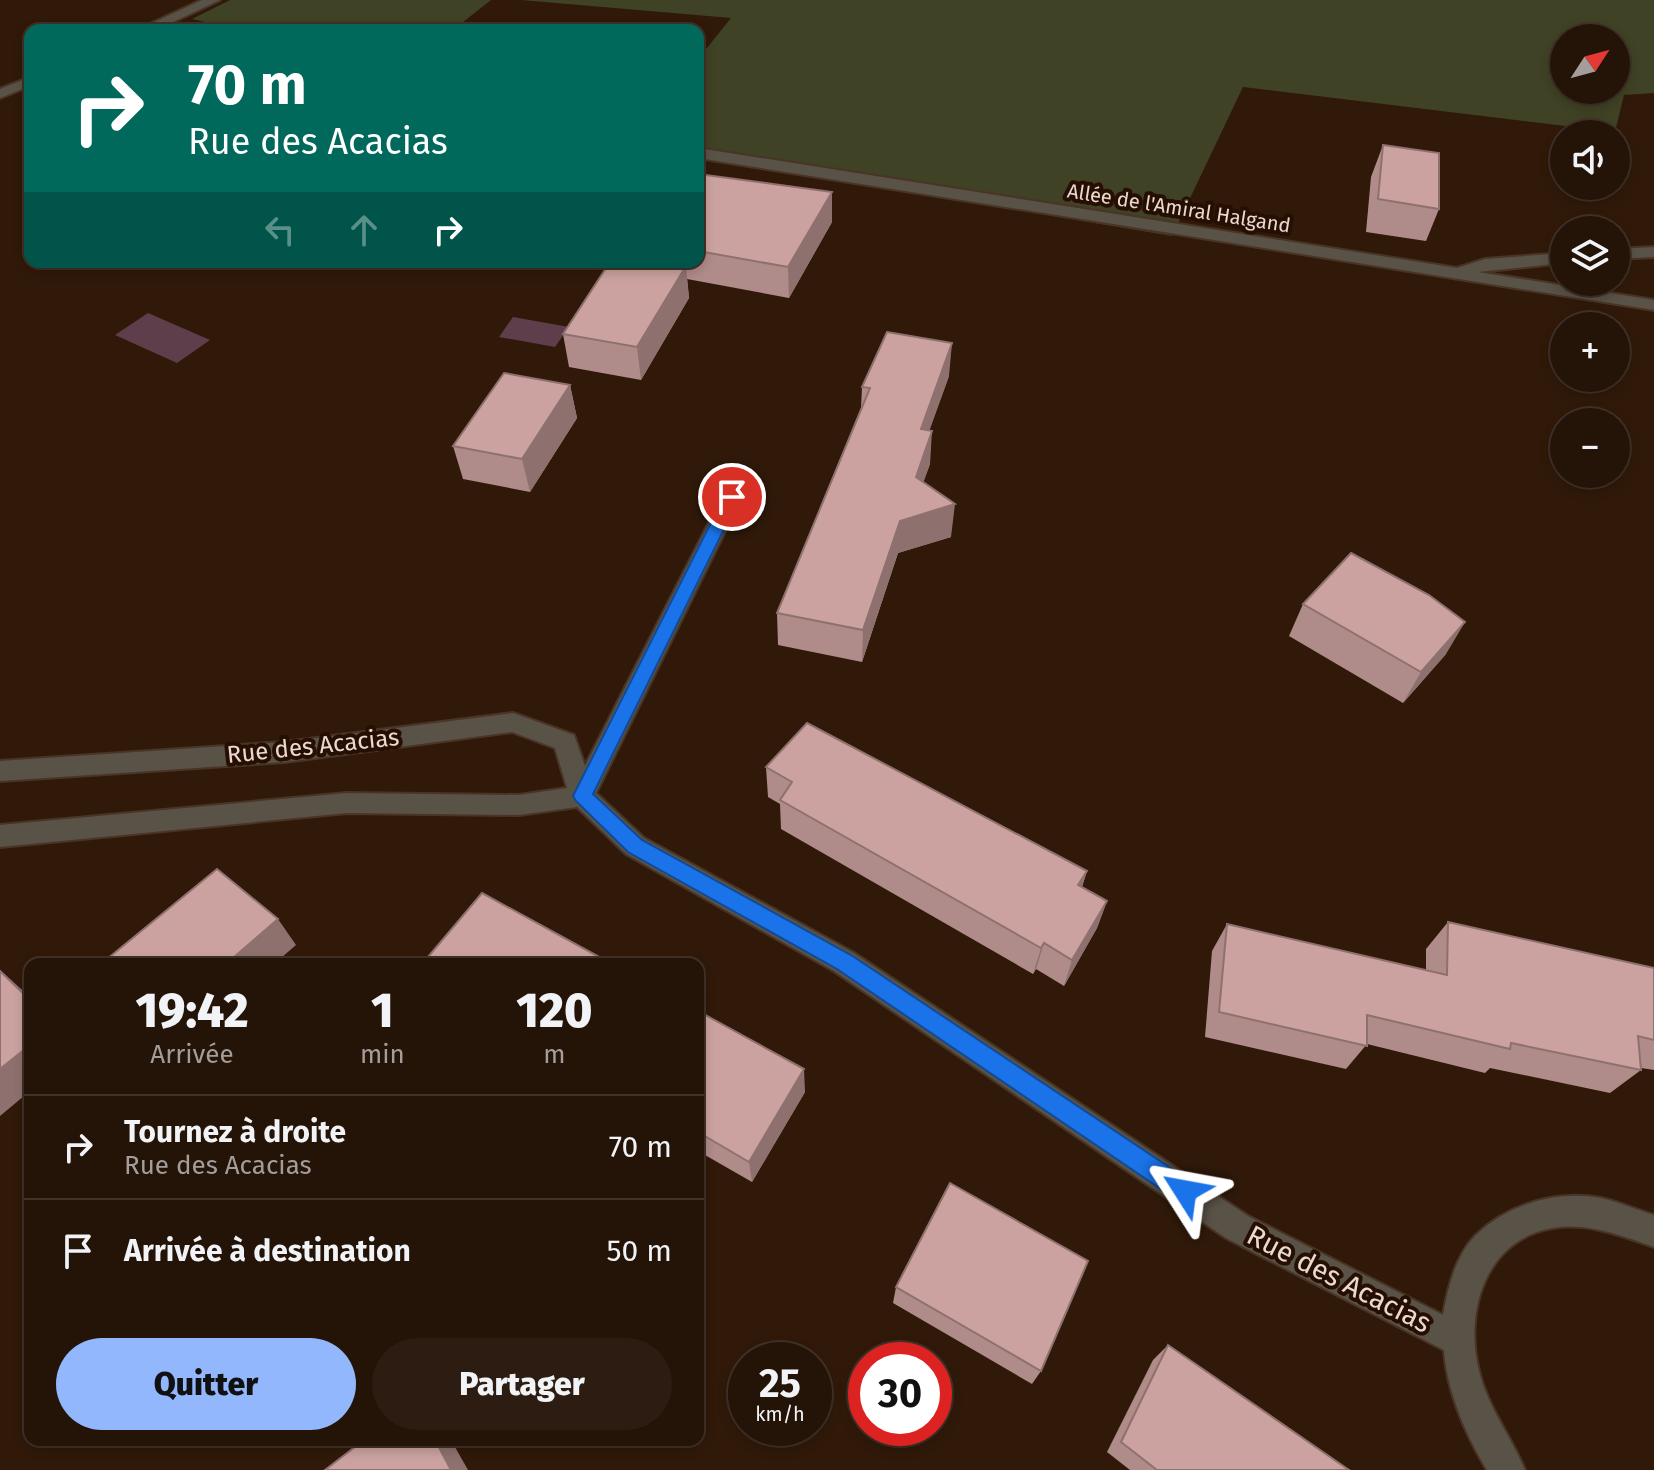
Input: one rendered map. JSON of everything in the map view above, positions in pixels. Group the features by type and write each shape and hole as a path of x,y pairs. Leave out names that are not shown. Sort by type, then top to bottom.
{"street":[{"path":"158,24 213,0"},
{"path":"0,94 24,84"},
{"name":"Allée de l'Amiral Halgand","path":"704,154 1654,305"},
{"path":"1630,253 1654,252"},
{"path":"1456,274 1485,264 1550,259"},
{"path":"0,836 347,803 519,805 582,796 732,497"},
{"name":"Rue des Acacias","path":"0,771 285,752 513,722 565,742 582,796 635,846 844,962 1237,1227 1456,1339"},
{"name":"Rue des Acacias","path":"1508,1470 1470,1399 1456,1339 1462,1286 1486,1244 1522,1218 1570,1209 1624,1217 1654,1231"}],"green space":[{"path":"230,0 491,0 461,24 214,24 192,19"},
{"path":"521,0 1654,0 1654,93 1630,95 1630,24 1550,24 1550,104 1622,104 1618,120 1550,120 1550,124 1243,87 1172,236 704,157 704,52 731,18"}],"shaded area":[{"path":"148,313 210,340 177,363 115,335"},
{"path":"513,317 569,327 555,347 499,337"}],"building":[{"path":"1383,145 1439,153 1439,209 1378,199"},
{"path":"704,175 832,192 788,267 704,252"},
{"path":"606,268 685,268 637,347 563,334"},
{"path":"887,332 952,343 921,429 932,431 916,477 955,504 900,521 863,630 777,613 870,388 862,387"},
{"path":"504,373 570,385 522,459 453,446"},
{"path":"1351,553 1429,595 1465,622 1421,672 1303,604"},
{"path":"807,723 1087,871 1078,885 1107,901 1072,960 1044,943 1041,948 780,800 792,782 766,767"},
{"path":"217,869 278,919 233,958 108,958"},
{"path":"482,893 601,958 427,958"},
{"path":"1448,922 1654,968 1654,1040 1638,1036 1641,1070 1511,1043 1510,1049 1367,1015 1367,1046 1219,1012 1227,924 1447,975"},
{"path":"0,971 24,994 24,1050 0,1069"},
{"path":"704,1014 804,1069 749,1162 704,1136"},
{"path":"950,1183 1088,1261 1041,1371 896,1287"},
{"path":"1168,1345 1349,1470 1157,1470 1121,1442"},
{"path":"356,1446 438,1446 451,1470 325,1470"}],"route":[{"path":"732,497 582,796 635,846 844,962 1185,1191"}]}
